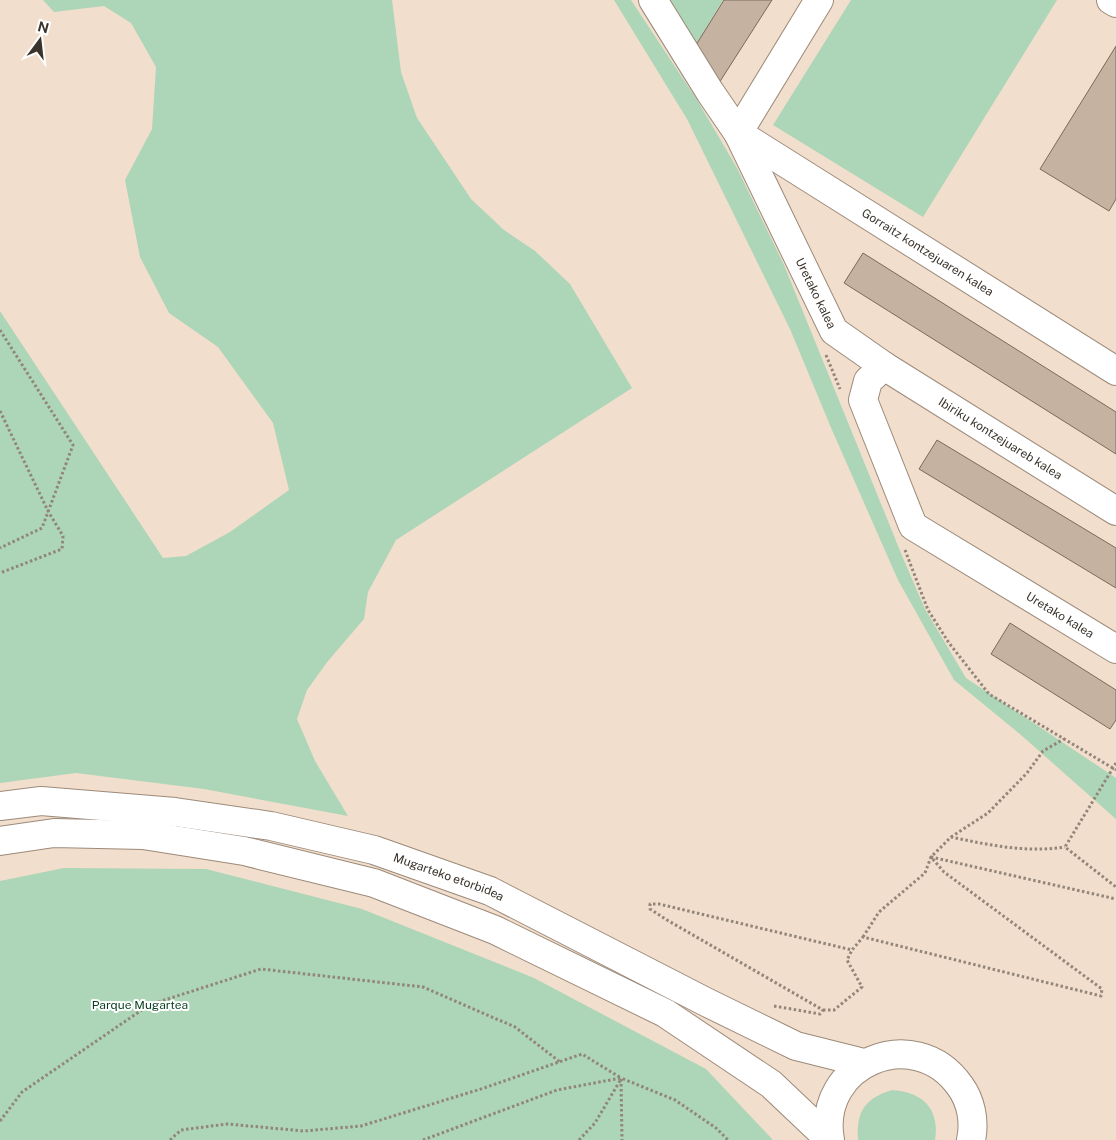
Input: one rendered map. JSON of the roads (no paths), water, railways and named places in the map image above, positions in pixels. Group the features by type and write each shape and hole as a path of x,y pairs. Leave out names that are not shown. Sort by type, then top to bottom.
{"street":[{"name":"Uretako kalea","path":"653,0 710,92 738,133 834,332 884,366 868,381 864,400 912,526 1116,649"},
{"path":"738,133 819,0"},
{"path":"1111,0 1116,3"},
{"name":"Gorraitz kontzejuaren kalea","path":"738,133 1116,371"},
{"name":"Ibiriku kontzejuareb kalea","path":"884,366 1116,511"},
{"name":"Mugarteko etorbidea","path":"0,806 41,802 175,812 271,826 374,850 490,891 796,1046 864,1063"},
{"path":"0,841 54,833 143,835 244,852 374,882 495,930 666,1013 771,1084 830,1139"},
{"path":"830,1139 828,1117 834,1095 847,1077 864,1063 886,1054 910,1054 932,1060 952,1074 992,1140"},
{"path":"965,1094 972,1115 971,1140"}],"park label":[{"name":"Parque Mugartea","path":"140,1005"}]}
